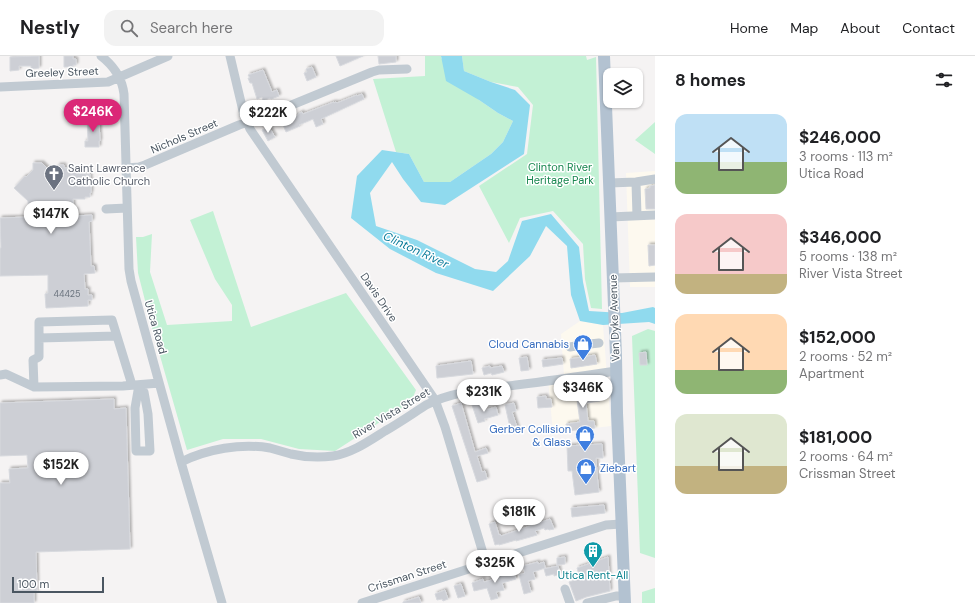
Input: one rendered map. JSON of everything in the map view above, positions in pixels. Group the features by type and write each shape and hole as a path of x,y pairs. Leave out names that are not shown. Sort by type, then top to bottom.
{"main road":[{"name":"Van Dyke Avenue","path":"604,56 625,600"}],"street":[{"name":"Utica Road","path":"101,56 111,65 119,78 124,94 130,275 181,462 222,603"},
{"name":"Greeley Street","path":"0,87 110,82 168,56"},
{"name":"Davis Drive","path":"230,56 246,123 435,400 445,427 486,563"},
{"name":"Nichols Street","path":"126,168 145,165 376,71 407,69"},
{"path":"609,184 655,179"},
{"path":"636,182 637,216"},
{"path":"106,209 127,208"},
{"path":"610,217 655,215"},
{"path":"613,278 655,277"},
{"path":"34,387 33,360 39,357 39,322 112,320 135,385 136,451 150,451 148,414 144,392 135,385"},
{"path":"39,338 117,336"},
{"path":"570,347 599,343"},
{"name":"River Vista Street","path":"181,462 214,451 243,446 263,447 305,456 334,456 354,450 435,400 487,389 616,371"},
{"path":"0,375 6,374 34,387 135,385 159,383"},
{"name":"Crissman Street","path":"362,603 606,525 621,524"},
{"path":"565,590 570,603"},
{"path":"587,603 616,596 625,600"}],"shaded area":[{"path":"655,171 655,287 630,287 626,173"},
{"path":"580,321 603,325 611,426 553,433 548,379 564,375 561,334"}],"green space":[{"path":"425,56 441,56 441,58 479,100 513,121 503,142 491,154 450,182 424,182 409,154 396,152 373,79 425,76"},
{"name":"Clinton River Heritage Park","path":"462,56 586,56 587,60 596,57 602,309 591,308 585,279 583,244 553,211 520,218 509,243 479,186 527,154 533,105 518,87 491,82 464,71"},
{"path":"655,122 655,154 635,140"},
{"path":"213,211 251,327 346,293 416,390 411,402 335,451 299,449 261,439 223,439 187,450 138,273 136,237 143,237 152,234 150,272 167,325 232,321 232,305 215,279 190,220"},
{"path":"648,329 655,331 655,558 640,553 632,336"},
{"path":"655,588 655,603 642,603 642,592"}],"water":[{"name":"Clinton River","path":"441,56 462,56 464,71 515,90 530,105 524,154 445,205 421,202 392,162 370,193 376,226 417,240 475,269 496,272 508,261 522,221 551,214 579,247 583,282 589,311 622,313 653,307 655,308 655,324 649,322 603,325 580,321 571,295 567,246 546,226 530,256 493,291 436,273 390,249 351,218 357,176 382,150 409,154 424,182 450,182 491,154 503,142 513,121 446,81"}],"building":[{"path":"39,56 39,68 31,69 31,66 19,66 19,70 10,71 10,57"},
{"path":"64,56 73,56 73,59 76,59 76,65 73,65 73,67 64,67"},
{"path":"336,56 363,56 340,66"},
{"path":"378,56 396,56 396,62 379,64"},
{"path":"312,67 316,77 307,81 304,73 307,72 306,69"},
{"path":"263,70 272,92 277,90 279,96 263,101 262,97 257,99 248,75"},
{"path":"362,94 364,99 321,119 323,124 316,127 313,119 286,132 283,125 286,124 285,122 302,112 303,114 334,102 337,103"},
{"path":"87,116 95,116 95,122 99,122 99,147 85,147 85,141 88,141"},
{"path":"269,127 275,137 268,141 262,130"},
{"path":"33,163 42,163 48,169 55,169 58,168 58,165 64,165 64,168 68,168 70,172 85,172 85,174 90,174 90,197 85,197 85,199 73,199 73,210 76,210 76,216 92,215 92,221 89,222 91,266 94,266 95,273 84,274 85,289 88,289 88,295 92,295 92,300 88,300 88,306 46,308 45,294 48,293 48,275 0,276 0,218 29,217 28,201 14,188 33,170"},
{"path":"655,185 655,209 646,209 645,189"},
{"path":"648,245 655,245 655,265 649,266"},
{"path":"646,352 647,365 640,365 639,353"},
{"name":"Cloud Cannabis","path":"595,355 597,364 571,368 570,359"},
{"path":"527,357 529,370 521,371 519,358"},
{"path":"562,358 563,364 543,367 542,360"},
{"path":"471,361 473,374 437,378 436,366"},
{"path":"490,366 490,368 502,366 504,372 484,375 482,368"},
{"path":"584,384 585,395 599,393 600,401 586,403 588,421 594,421 595,428 567,431 566,424 580,422 575,385"},
{"path":"546,396 546,399 551,399 552,407 538,408 537,397"},
{"path":"114,399 114,409 126,408 130,549 36,552 37,592 34,592 34,603 0,603 0,483 10,483 9,469 28,468 27,455 0,456 0,403"},
{"path":"461,403 475,452 486,448 488,453 477,456 482,472 485,471 487,479 477,482 452,406"},
{"path":"480,403 482,411 496,407 498,415 484,419 485,421 478,423 472,405"},
{"path":"514,403 516,411 512,412 518,430 511,432 505,405"},
{"path":"602,444 603,458 596,458 599,492 575,495 572,471 568,471 567,446"},
{"path":"604,505 605,513 572,517 571,508"},
{"path":"550,519 554,529 545,530 544,528 535,531 537,535 499,545 495,545 489,524 495,522 499,535 500,534 501,536"},
{"path":"565,557 565,564 557,565 557,558"},
{"path":"608,557 610,591 576,601 569,582 580,578 577,568"},
{"path":"538,562 538,564 544,562 545,568 533,572 535,579 528,581 531,592 524,594 519,575 525,573 523,566"},
{"path":"558,566 560,574 546,576 544,569"},
{"path":"513,570 516,579 502,583 504,590 496,592 498,598 491,600 487,588 474,591 472,583 483,579 484,582 495,579 494,576"},
{"path":"461,584 465,596 458,598 454,586"},
{"path":"445,590 448,599 443,601 442,599 437,600 435,594"},
{"path":"419,597 421,603 403,603 403,602"}],"place":[{"name":"Saint Lawrence Catholic Church","path":"54,191"},
{"name":"Cloud Cannabis","path":"583,361"},
{"name":"Gerber Collision & Glass","path":"585,452"},
{"name":"Ziebart","path":"586,485"},
{"name":"Utica Rent-All","path":"593,568"}]}
